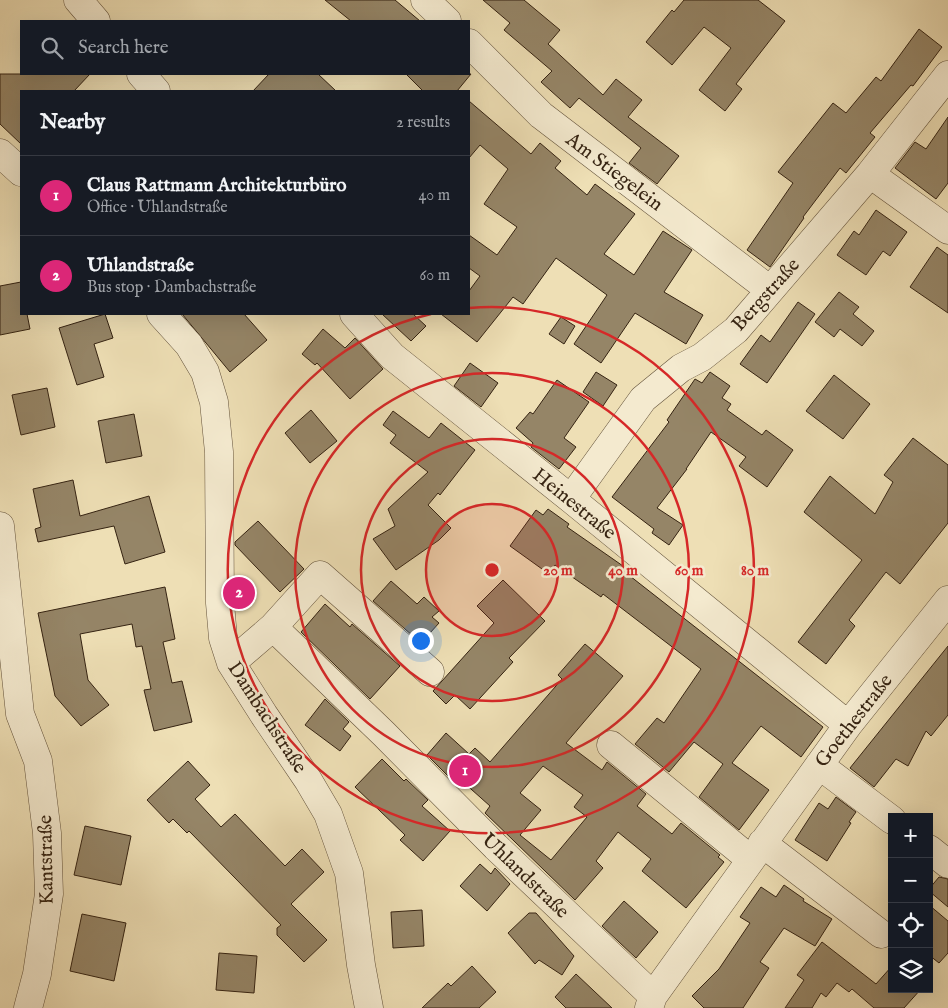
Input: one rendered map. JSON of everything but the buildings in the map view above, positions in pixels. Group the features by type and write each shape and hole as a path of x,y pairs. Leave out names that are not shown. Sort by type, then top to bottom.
{"street":[{"path":"78,0 95,20"},
{"path":"426,0 446,20"},
{"name":"Am Stiegelein","path":"470,44 541,115 770,290"},
{"path":"142,75 155,90"},
{"name":"Bergstraße","path":"571,499 643,399 681,368 702,357 736,330 870,174 948,75"},
{"path":"0,153 20,171"},
{"path":"870,174 948,230"},
{"name":"Dambachstraße","path":"162,315 189,345 205,372 214,402 219,452 220,603 223,638 231,663 308,780 328,814 349,873 361,964 370,1008"},
{"name":"Heinestraße","path":"355,315 392,356 571,499 848,726"},
{"name":"Kantstraße","path":"0,526 10,712 38,761 47,834 49,894 37,974 28,1008"},
{"path":"231,663 273,627 320,575 430,672"},
{"name":"Goethestraße","path":"651,1002 756,851 819,765 948,600"},
{"name":"Uhlandstraße","path":"273,627 384,734 651,1002"},
{"path":"611,744 756,851 881,934"},
{"path":"819,765 888,817"},
{"path":"933,852 948,864"}],"place":[{"name":"Uhlandstraße","path":"239,593"},
{"name":"Claus Rattmann Architekturbüro","path":"465,771"}]}
